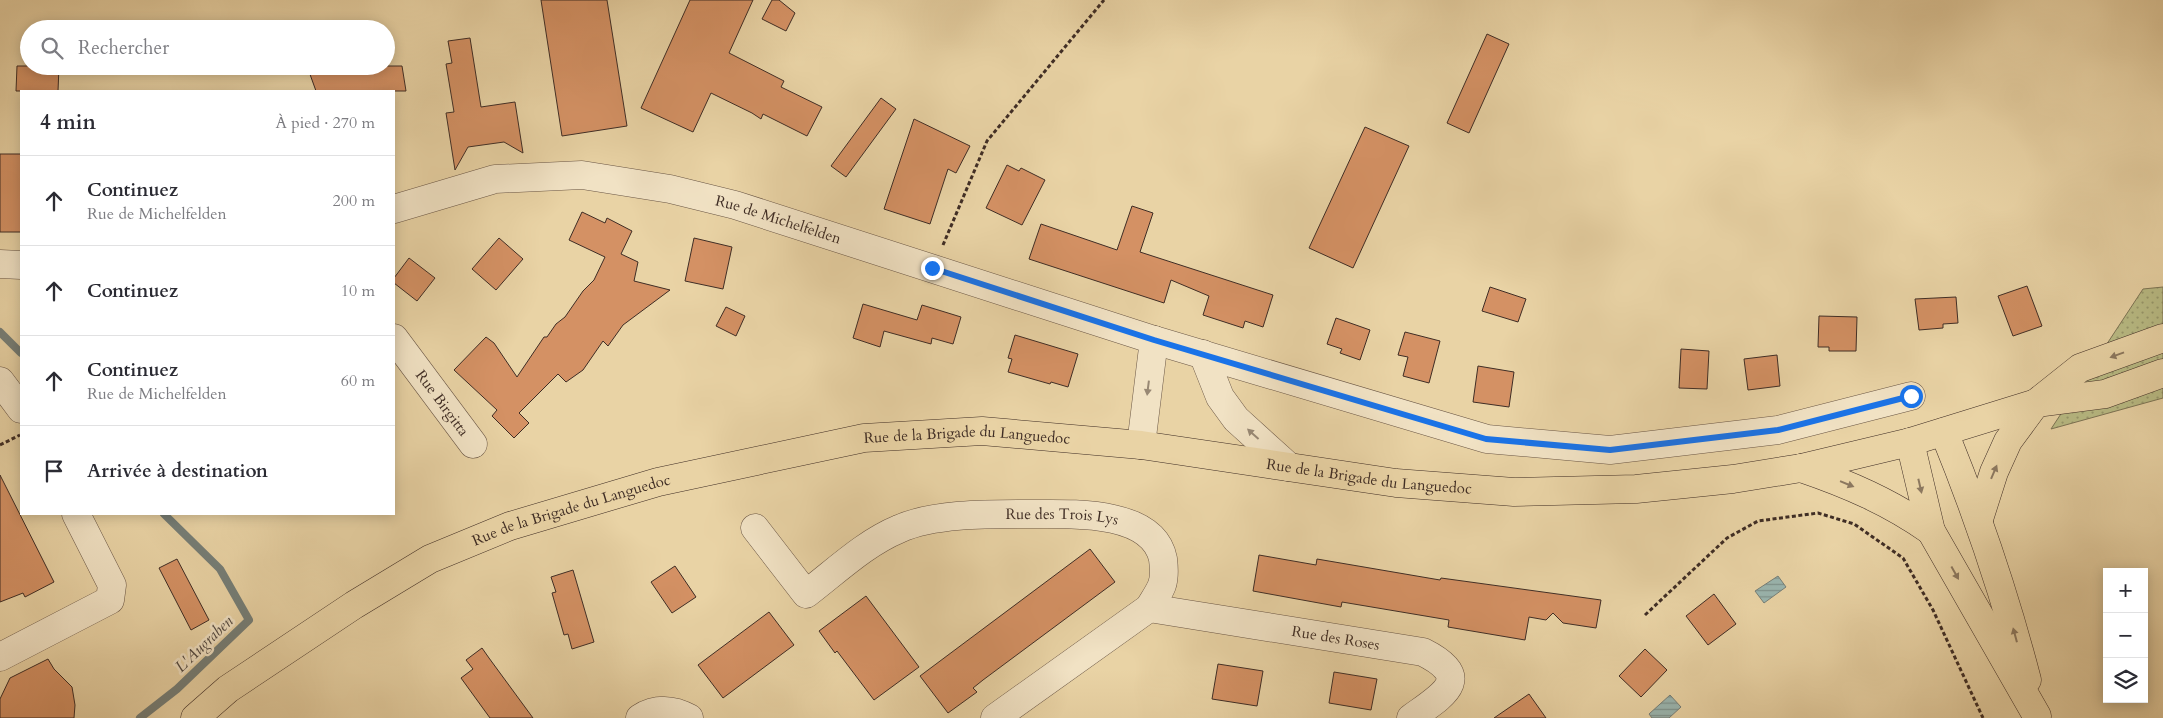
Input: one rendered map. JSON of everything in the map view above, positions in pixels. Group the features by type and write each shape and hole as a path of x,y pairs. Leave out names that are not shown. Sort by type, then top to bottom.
{"main road":[{"path":"1979,519 1994,472 2008,441 2036,403 2080,368 2163,338"},
{"path":"2036,403 2105,394 2163,373"},
{"name":"Rue de la Brigade du Languedoc","path":"195,718 228,689 354,605 430,559 510,526 658,482 864,438 982,431 1141,445 1396,483 1514,492 1636,489 1733,479 1800,468 1910,442 2036,403"},
{"path":"1944,432 1979,519 2012,621 2037,717"},
{"path":"1910,442 1931,530 2037,717"},
{"path":"1800,468 1842,482 1878,498 1904,511 1931,530"}],"street":[{"name":"Rue de Michelfelden","path":"395,208 495,179 582,175 670,189 735,205 1202,354"},
{"path":"0,264 20,265"},
{"name":"Rue Birgitta","path":"395,339 473,444"},
{"path":"1141,445 1154,340"},
{"path":"1202,354 1486,439 1610,450 1778,430 1911,396"},
{"path":"1202,354 1220,397 1236,420 1289,467"},
{"path":"0,381 20,407"},
{"name":"Rue des Trois Lys","path":"755,528 806,594 876,542 900,528 935,519 1001,514 1081,514 1116,520 1138,527 1153,538 1162,552 1165,569 1162,585 1149,608 995,718"},
{"path":"0,657 110,600 112,585 77,515"},
{"name":"Rue des Roses","path":"1149,608 1423,652 1439,660 1448,668 1452,679 1449,688 1411,718"},
{"path":"640,718 655,711 667,710 678,712 689,718"}],"path":[{"path":"932,268 987,141 1104,0"},
{"path":"0,445 20,435"},
{"path":"1645,615 1727,538 1758,521 1818,513 1854,524 1903,558 1933,610 1983,718"}],"green space":[{"path":"2163,287 2163,398 2051,429 2143,289"}],"water":[{"path":"1778,576 1786,587 1764,603 1755,591"},
{"path":"1670,695 1681,707 1669,718 1652,718 1649,714"}],"building":[{"path":"541,0 607,0 627,126 562,136"},
{"path":"690,0 753,0 729,53 784,81 781,87 822,107 807,136 763,114 761,119 711,93 693,132 641,108"},
{"path":"772,0 779,0 795,13 786,31 762,19"},
{"path":"1487,34 1509,44 1469,133 1447,123"},
{"path":"470,38 481,107 515,102 523,153 504,142 468,147 455,170 446,113 454,112 446,64 452,63 448,41"},
{"path":"17,66 20,66 20,75 59,75 58,90 16,91"},
{"path":"395,66 402,66 406,91 395,90 316,90 310,75 395,75"},
{"path":"881,98 896,109 846,177 831,166"},
{"path":"914,119 970,146 956,173 948,169 930,224 884,209"},
{"path":"1365,127 1409,146 1353,268 1309,248"},
{"path":"0,154 20,154 20,232 0,232"},
{"path":"1007,165 1019,171 1021,168 1045,180 1022,225 986,208"},
{"path":"1132,206 1153,213 1140,252 1273,295 1263,327 1245,321 1243,328 1203,315 1209,296 1171,280 1164,303 1029,259 1041,224 1117,250"},
{"path":"582,212 605,223 607,218 632,231 621,254 638,262 634,281 670,290 623,325 608,346 603,341 583,370 566,382 558,374 519,413 529,423 514,438 492,416 497,410 454,370 486,337 494,343 517,377 544,337 547,337 556,324 565,317 583,291 594,280 605,257 569,240"},
{"path":"499,238 523,259 496,290 472,269"},
{"path":"694,238 732,247 723,289 685,281"},
{"path":"409,258 435,278 417,301 395,284 395,277"},
{"path":"2027,286 2042,326 2013,336 1998,296"},
{"path":"1490,287 1526,299 1518,322 1482,311"},
{"path":"1956,297 1958,323 1943,324 1943,328 1919,330 1915,299"},
{"path":"863,304 917,320 922,305 961,317 953,344 932,338 931,344 884,331 880,347 853,338"},
{"path":"726,307 745,316 736,336 716,326"},
{"path":"1819,316 1857,317 1856,351 1829,351 1829,347 1818,347"},
{"path":"1336,318 1370,330 1360,360 1340,353 1342,349 1327,344"},
{"path":"1405,332 1440,341 1429,383 1403,376 1408,357 1398,355"},
{"path":"1015,335 1078,354 1068,387 1008,372 1012,359 1008,358"},
{"path":"1681,349 1709,351 1707,389 1679,388"},
{"path":"1777,355 1780,386 1748,390 1744,359"},
{"path":"1478,366 1514,372 1509,407 1473,402"},
{"path":"0,475 54,582 25,597 23,593 0,602"},
{"path":"1090,549 1115,582 983,680 973,688 977,692 948,713 920,676"},
{"path":"1259,555 1316,565 1317,559 1440,580 1441,578 1601,600 1596,628 1563,623 1553,613 1546,620 1529,617 1525,640 1448,627 1449,620 1342,602 1341,607 1253,591"},
{"path":"177,559 209,620 191,630 159,568"},
{"path":"675,566 696,597 672,613 651,582"},
{"path":"573,570 594,642 572,649 568,634 564,635 552,593 556,592 551,577"},
{"path":"1714,594 1736,624 1708,645 1686,616"},
{"path":"866,596 919,667 874,700 837,651 835,653 819,631"},
{"path":"769,612 794,645 723,698 698,665"},
{"path":"482,648 533,718 490,718 461,678 473,669 466,660"},
{"path":"1645,649 1667,670 1641,697 1619,676"},
{"path":"48,659 54,669 72,687 75,705 74,718 0,718 0,699 10,678"},
{"path":"1218,664 1263,671 1257,706 1212,699"},
{"path":"1334,672 1377,679 1371,710 1329,703"},
{"path":"1529,694 1546,718 1494,718"}],"waterway":[{"name":"L'Augraben","path":"0,332 20,352"},
{"name":"L'Augraben","path":"140,718 177,689 249,620 220,569 165,515"}],"route":[{"path":"932,268 1154,340 1486,439 1610,450 1778,430 1911,396"}]}
